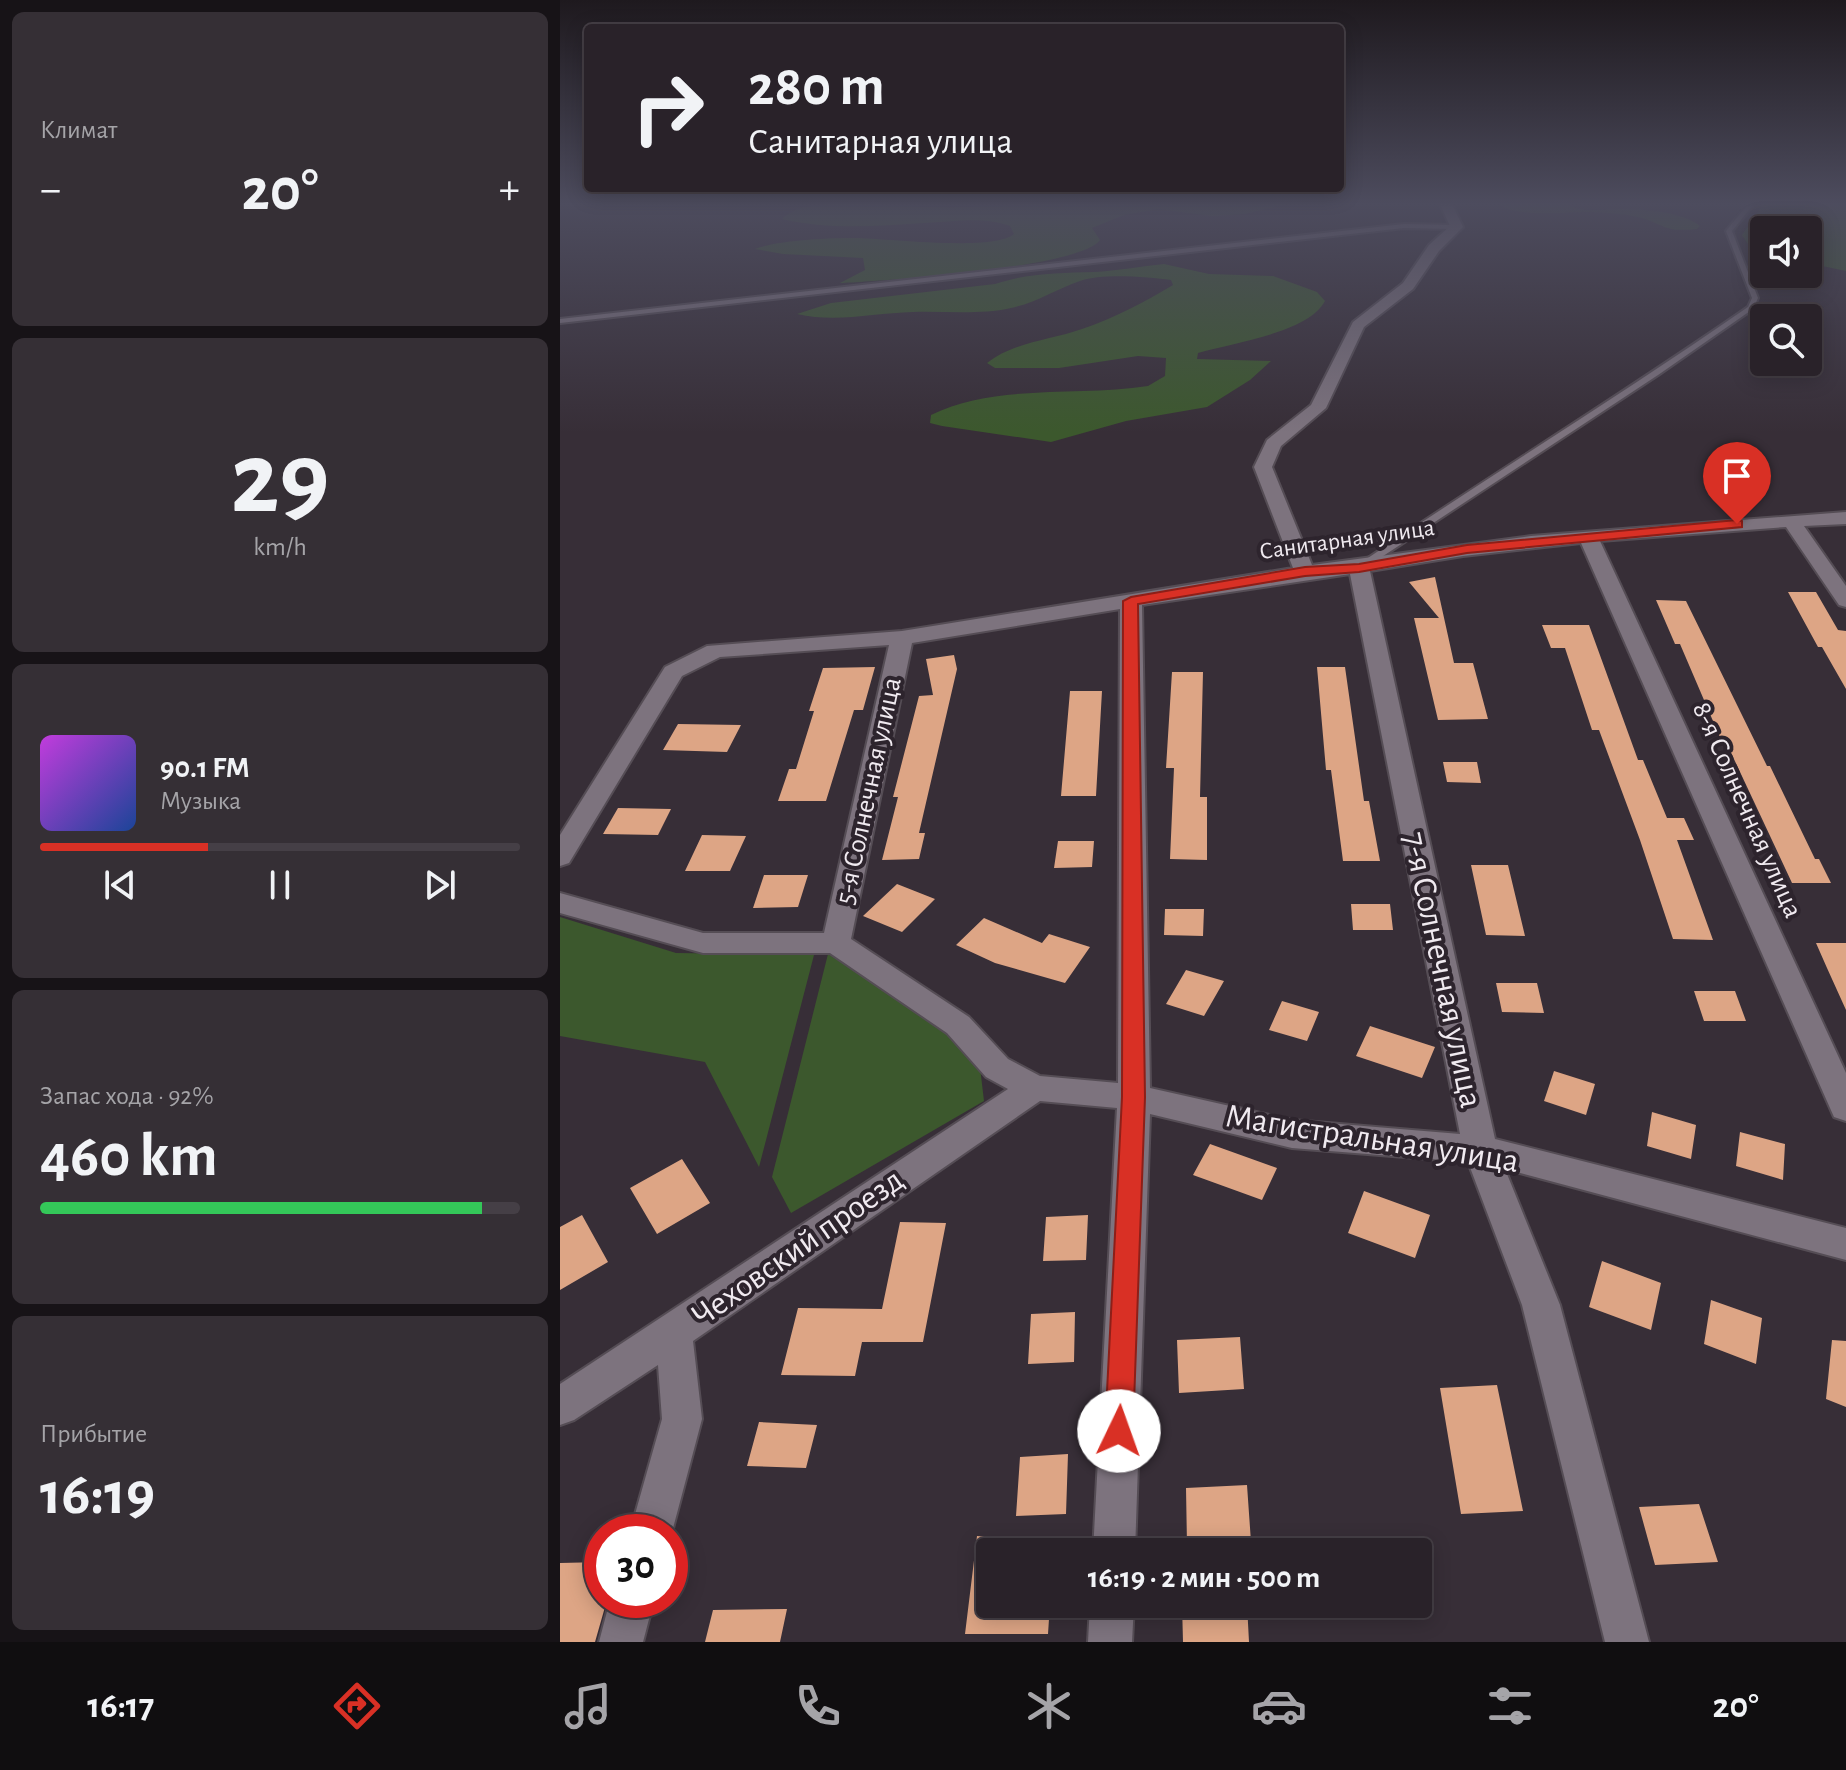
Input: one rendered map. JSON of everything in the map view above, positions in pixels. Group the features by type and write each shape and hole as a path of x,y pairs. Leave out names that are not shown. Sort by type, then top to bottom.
{"street":[{"path":"1305,572 1263,467 1273,444 1318,408 1358,325 1412,281"},
{"name":"Санитарная улица","path":"560,857 673,672 715,651 902,638 1305,572 1359,568 1422,555 1683,527 1846,518"},
{"path":"1791,521 1846,601"},
{"name":"8-я Солнечная улица","path":"1589,538 1846,1108"},
{"name":"7-я Солнечная улица","path":"1359,568 1480,1149 1541,1305 1627,1642"},
{"path":"1115,1538 1134,1097 1131,601"},
{"name":"5-я Солнечная улица","path":"836,943 902,638"},
{"path":"560,903 703,943 836,943"},
{"name":"Магистральная улица","path":"836,943 958,1025 997,1068 1035,1088 1134,1097 1292,1134 1480,1149 1846,1244"},
{"name":"Чеховский проезд","path":"560,1406 674,1335 900,1175 1035,1088"},
{"path":"656,1514 682,1419 674,1335"},
{"path":"621,1642 627,1618"},
{"path":"1110,1642 1111,1618"}],"lane":[{"path":"560,321 919,281"},
{"path":"1359,568 1492,477 1680,359 1751,308 1755,298 1748,281"}],"green space":[{"path":"1005,281 1083,281 1020,306 999,310 841,318 797,314 831,303"},
{"path":"1171,281 1286,281 1317,292 1325,301 1316,312 1286,329 1198,353 1197,359 1271,361 1250,380 1207,407 1126,421 1051,442 930,423 931,415 982,399 1148,386 1165,376 1166,358 1138,356 1059,368 995,368 987,363 1008,350 1082,329 1117,315 1173,285"},
{"path":"560,917 676,953 814,955 759,1167 705,1062 560,1036"},
{"path":"828,954 952,1034 980,1067 984,1101 791,1213 772,1177"}],"building":[{"path":"1435,577 1454,663 1473,663 1488,719 1438,720 1414,618 1439,618 1409,582"},
{"path":"1788,592 1816,592 1838,630 1846,631 1846,689 1822,647 1818,647"},
{"path":"1656,600 1686,601 1767,766 1770,766 1815,859 1819,859 1831,883 1792,883 1726,742 1722,742 1680,644 1675,644"},
{"path":"1542,625 1589,625 1638,760 1643,760 1667,818 1684,818 1694,840 1677,840 1713,940 1673,939 1640,840 1599,730 1592,730 1565,648 1551,648"},
{"path":"954,655 957,669 919,833 925,833 919,859 882,860 898,797 893,797 919,696 933,695 926,659"},
{"path":"875,667 863,710 854,710 826,801 778,801 789,769 796,769 814,711 809,711 823,668"},
{"path":"1317,667 1345,667 1364,801 1369,801 1380,861 1343,861 1331,770 1326,770"},
{"path":"1172,672 1203,672 1200,797 1207,797 1207,860 1170,859 1174,768 1166,768"},
{"path":"1070,691 1102,691 1096,796 1061,796"},
{"path":"678,724 741,725 727,752 663,750"},
{"path":"1443,762 1477,762 1481,783 1447,782"},
{"path":"618,808 671,809 658,835 603,834"},
{"path":"702,835 746,836 730,871 685,871"},
{"path":"1058,841 1094,841 1092,867 1054,868"},
{"path":"1471,865 1508,865 1525,936 1486,935"},
{"path":"764,875 808,875 798,907 753,908"},
{"path":"897,884 935,899 902,932 863,916"},
{"path":"1351,904 1390,904 1393,930 1353,930"},
{"path":"1165,909 1204,909 1203,936 1164,935"},
{"path":"984,918 1042,943 1049,934 1090,947 1065,983 995,963 956,945"},
{"path":"1816,943 1846,943 1846,1010 1827,968"},
{"path":"1186,970 1224,981 1204,1016 1166,1004"},
{"path":"1496,983 1537,983 1544,1013 1502,1012"},
{"path":"1694,991 1735,991 1746,1021 1704,1021"},
{"path":"1282,1001 1319,1012 1307,1041 1269,1030"},
{"path":"1370,1026 1435,1047 1422,1078 1356,1056"},
{"path":"1554,1071 1595,1084 1586,1115 1544,1101"},
{"path":"1652,1112 1696,1125 1691,1159 1647,1146"},
{"path":"1740,1132 1785,1144 1783,1180 1736,1166"},
{"path":"1210,1144 1277,1168 1262,1200 1193,1175"},
{"path":"682,1159 710,1203 657,1234 630,1188"},
{"path":"1364,1191 1430,1215 1415,1258 1348,1233"},
{"path":"582,1215 608,1262 560,1290 560,1227"},
{"path":"1088,1215 1086,1260 1043,1261 1046,1217"},
{"path":"900,1222 946,1223 923,1342 862,1342 855,1376 781,1375 798,1308 882,1309"},
{"path":"1602,1261 1661,1283 1651,1330 1589,1307"},
{"path":"1711,1300 1762,1318 1756,1364 1704,1344"},
{"path":"1075,1312 1074,1362 1028,1364 1031,1314"},
{"path":"1240,1337 1244,1389 1179,1393 1177,1340"},
{"path":"1832,1340 1846,1341 1846,1407 1826,1399"},
{"path":"1497,1385 1523,1511 1461,1514 1440,1388"},
{"path":"759,1422 817,1425 806,1468 747,1466"},
{"path":"1068,1454 1066,1514 1016,1516 1020,1457"},
{"path":"1247,1485 1251,1538 1187,1538 1186,1488"},
{"path":"1699,1504 1718,1562 1655,1565 1639,1507"},
{"path":"976,1544 976,1618 1049,1618 1048,1634 965,1634"},
{"path":"584,1562 584,1618 602,1618 595,1642 560,1642 560,1563"},
{"path":"787,1609 780,1642 705,1642 713,1610"},
{"path":"1182,1618 1248,1618 1249,1642 1183,1642"}],"route":[{"path":"1119,1431 1134,1097 1131,601 1489,546 1737,524"}]}
